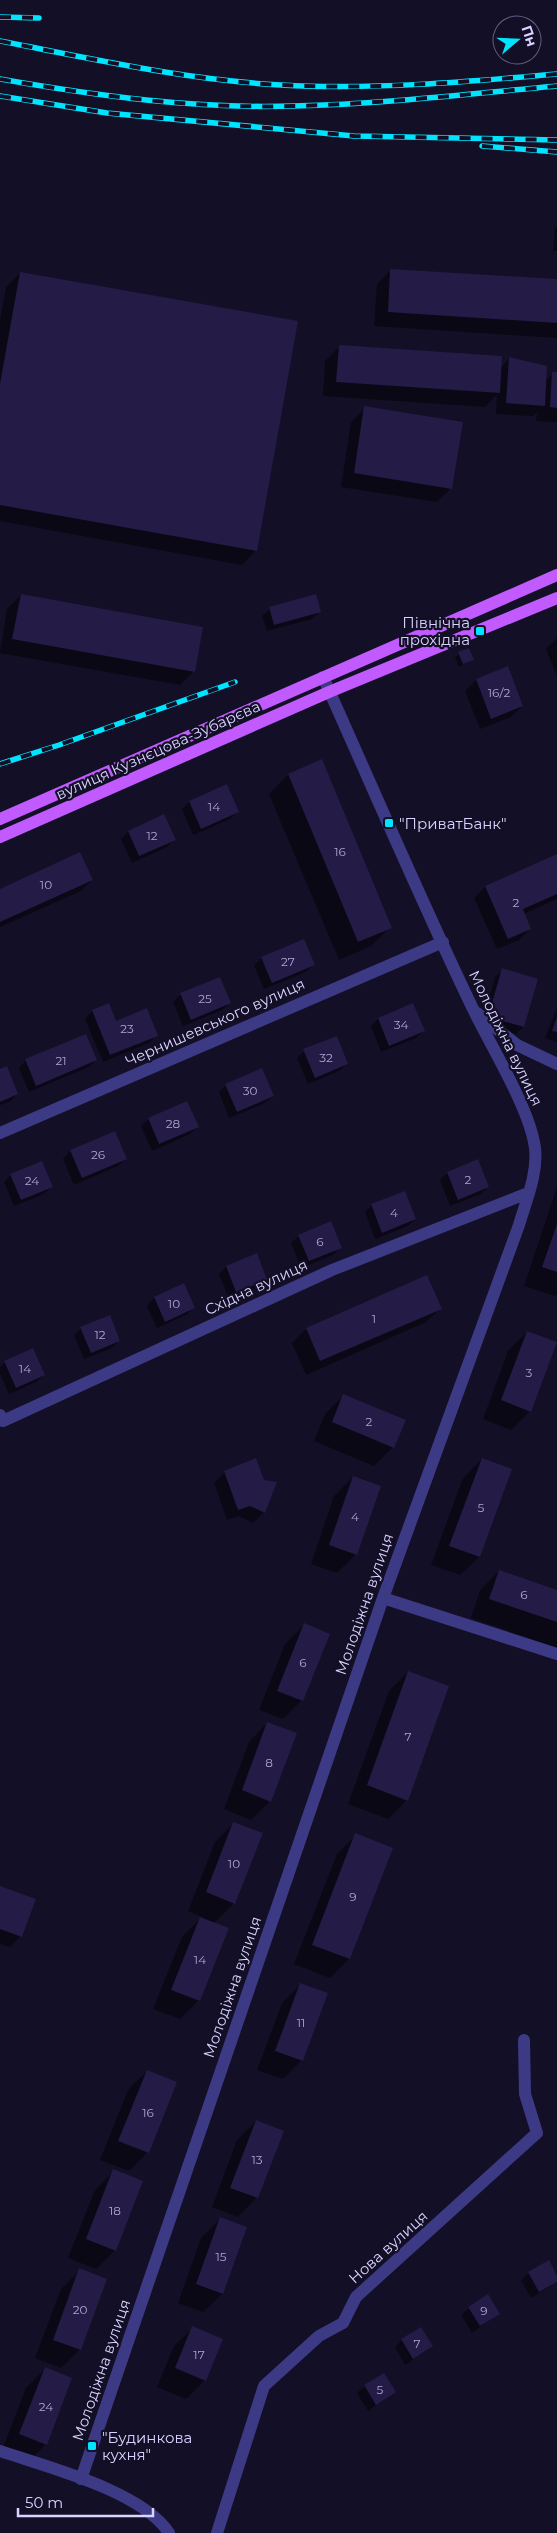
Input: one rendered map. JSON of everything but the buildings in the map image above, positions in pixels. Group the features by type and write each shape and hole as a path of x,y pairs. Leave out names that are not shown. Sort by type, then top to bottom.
{"main road":[{"name":"вулиця Кузнєцова-Зубарєва","path":"0,819 557,575"},
{"name":"вулиця Кузнєцова-Зубарєва","path":"0,837 329,692 557,598"}],"street":[{"name":"Молодіжна вулиця","path":"81,2479 383,1598 519,1225 535,1169 535,1149 531,1130 473,1010 322,677"},
{"name":"Чернишевського вулиця","path":"0,1133 443,942"},
{"path":"473,1010 517,1045 557,1064"},
{"name":"Східна вулиця","path":"1,1418 332,1270 528,1193"},
{"path":"383,1598 557,1654"},
{"name":"Нова вулиця","path":"217,2533 264,2386 319,2336 343,2323 356,2297 537,2133 525,2094 524,2040"},
{"path":"0,2451 81,2479 133,2501 164,2526 169,2533"}],"railway":[{"path":"0,17 39,18"},
{"path":"0,41 175,74 281,85 384,86 557,74"},
{"path":"0,79 146,100 256,106 359,103 557,86"},
{"path":"0,96 107,113 354,136 557,140"},
{"path":"482,146 557,152"},
{"path":"0,764 235,682"}],"place":[{"name":"Північна прохідна","path":"480,631"},
{"name":"\"ПриватБанк\"","path":"389,823"},
{"name":"\"Будинкова кухня\"","path":"92,2446"}]}
